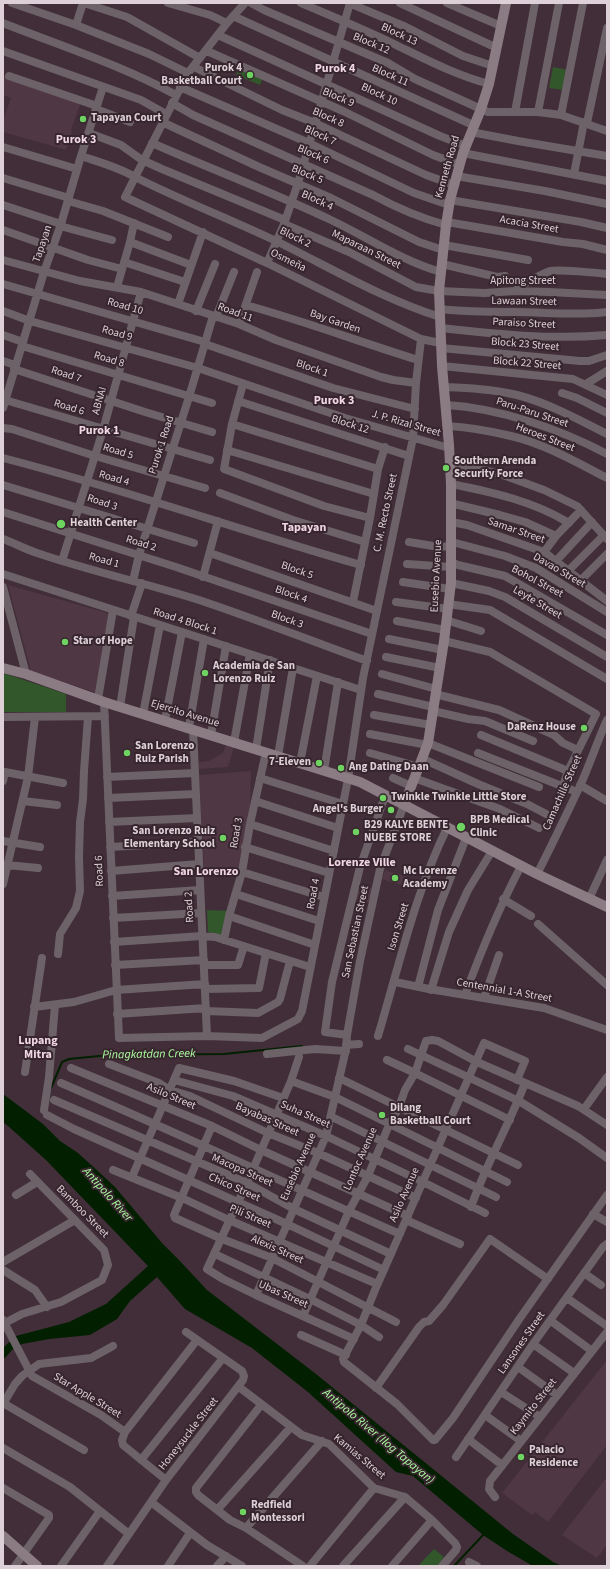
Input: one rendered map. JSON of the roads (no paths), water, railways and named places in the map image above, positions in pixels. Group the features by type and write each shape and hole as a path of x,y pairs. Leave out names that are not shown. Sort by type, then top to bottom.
{"street":[{"name":"Block 8","path":"12,3 76,25 191,70 315,124 426,175 545,191 607,204"},
{"path":"76,25 84,3 127,16 200,58"},
{"name":"Block 11","path":"168,3 230,19 333,62 472,128 518,142 607,156"},
{"path":"137,178 142,160 180,87 218,34 246,3"},
{"name":"Block 12","path":"246,3 388,63 415,79 488,112 538,112 561,115 607,130"},
{"name":"Block 13","path":"301,3 394,44 446,70 489,84"},
{"path":"267,263 277,242 292,202 350,3 406,27 463,56 493,66"},
{"path":"400,3 497,48"},
{"path":"447,3 501,26"},
{"name":"Kenneth Road","path":"440,345 439,291 446,224 450,203 464,149 481,109 489,84 506,3"},
{"path":"514,112 535,3"},
{"path":"538,112 559,3"},
{"path":"561,115 583,3"},
{"path":"3,23 138,75 176,96"},
{"path":"574,174 607,28"},
{"name":"Block 10","path":"218,34 327,83 440,136 464,149 607,181"},
{"path":"3,51 141,100 166,114"},
{"name":"Block 9","path":"207,51 264,75 321,103 343,111 434,155 460,165"},
{"path":"9,76 97,108 130,122"},
{"name":"Tapayan","path":"4,404 6,385 15,367 23,344 44,272 69,200 77,169 97,108 100,86"},
{"name":"Block 7","path":"180,87 309,143 414,193 450,203 581,222 607,228"},
{"name":"Block 6","path":"172,103 193,115 303,163 373,195 399,209 425,219 446,224"},
{"name":"Block 5","path":"162,122 258,167 331,198 419,242 528,260"},
{"path":"89,133 121,145 142,160 192,183 284,222"},
{"name":"Block 4","path":"152,142 292,202 357,232 424,267 441,268 497,277 505,276"},
{"path":"3,147 77,169"},
{"name":"Block 2","path":"81,156 127,172 179,199 277,242 407,306 440,313"},
{"path":"3,178 103,211 168,237"},
{"name":"Osmeña","path":"137,178 125,197 203,232 421,339 440,345"},
{"path":"3,205 61,225 112,240"},
{"name":"Maparaan Street","path":"284,222 349,252 416,287 439,291"},
{"path":"117,287 134,224"},
{"name":"Acacia Street","path":"446,224 583,244 607,250"},
{"path":"3,230 88,260 123,265 185,282"},
{"path":"178,304 203,232"},
{"path":"130,242 191,265"},
{"name":"Road 11","path":"3,260 80,282 141,292 239,324 276,340 381,377 416,383"},
{"path":"196,311 215,264"},
{"path":"515,291 520,286 550,271 562,270 607,274"},
{"name":"Purok 1 Road","path":"120,707 138,582 139,555 214,316 234,272"},
{"path":"239,324 257,272"},
{"name":"Road 10","path":"3,284 205,343"},
{"name":"Apitong Street","path":"439,291 485,293 515,291 607,295"},
{"name":"ABNAI","path":"62,561 72,534 104,430 141,292"},
{"name":"Bay Garden","path":"246,305 283,315 353,340 418,360"},
{"name":"Road 9","path":"3,311 30,321 198,368 243,384"},
{"name":"Lawaan Street","path":"440,313 514,312 592,314 607,312"},
{"name":"Paraiso Street","path":"440,328 535,336 564,337 607,334"},
{"name":"Road 8","path":"3,335 23,344 212,403"},
{"name":"C. M. Recto Street","path":"348,779 361,690 413,438 416,383 421,339"},
{"name":"Block 1","path":"205,343 333,388 415,409"},
{"name":"Block 23 Street","path":"440,345 580,361 589,361 607,355"},
{"name":"Eusebio Avenue","path":"404,805 428,743 446,625 452,564 450,503 451,484 446,405 440,345"},
{"name":"Road 7","path":"3,361 15,367 112,401 212,432"},
{"name":"Block 22 Street","path":"442,366 573,379 607,395"},
{"path":"586,384 607,371"},
{"path":"243,384 232,424 224,469 324,506 370,518"},
{"name":"J. P. Rizal Street","path":"243,384 346,418 449,448"},
{"path":"444,387 490,390 518,395 546,405 607,434"},
{"path":"562,393 577,398 607,413"},
{"name":"Block 12","path":"238,401 385,447 409,456"},
{"name":"Road 6","path":"4,404 210,460"},
{"name":"Paru-Paru Street","path":"446,405 471,407 492,411 551,429 590,445 607,454"},
{"path":"232,424 378,469"},
{"name":"Heroes Street","path":"447,426 511,436 564,456 607,478"},
{"name":"Road 5","path":"3,428 12,429 163,477 205,488"},
{"path":"353,602 378,469 385,447"},
{"path":"227,450 374,494"},
{"name":"Road 4","path":"3,458 218,521"},
{"path":"450,466 475,468 503,475 544,490 577,506 605,537 568,571"},
{"path":"451,484 520,500 556,515 569,523"},
{"name":"Road 3","path":"3,485 194,543"},
{"path":"220,493 293,520 365,542"},
{"path":"450,503 500,514 525,522 556,536"},
{"path":"544,552 556,536 581,510"},
{"name":"Road 2","path":"3,512 203,577"},
{"path":"203,577 218,521 360,565"},
{"name":"Samar Street","path":"451,522 467,525 544,552 607,600"},
{"path":"556,561 592,522"},
{"name":"Road 1","path":"3,539 62,561 200,601"},
{"name":"Davao Street","path":"409,542 439,547 451,544 505,556 536,568 607,612"},
{"name":"Block 5","path":"210,553 378,611"},
{"path":"581,580 607,554"},
{"name":"Bohol Street","path":"407,564 452,564 505,576 607,635"},
{"name":"Road 4 Block 1","path":"3,574 361,690"},
{"name":"Block 4","path":"203,577 372,634"},
{"name":"Leyte Street","path":"403,582 489,591 505,597 607,657"},
{"path":"3,587 26,674"},
{"name":"Block 3","path":"200,601 288,631 367,661"},
{"path":"396,602 490,610 607,679"},
{"name":"Road 6","path":"113,610 101,701 105,716 118,1036 120,1038"},
{"path":"397,620 446,625 481,631"},
{"path":"143,714 160,625"},
{"path":"165,720 182,632"},
{"name":"Road 2","path":"204,639 191,728 195,773 207,1036"},
{"path":"389,639 490,652 596,714 568,771 563,786"},
{"path":"211,735 226,646"},
{"path":"234,742 250,654"},
{"path":"386,657 440,668"},
{"name":"Road 3","path":"224,940 229,916 242,872 245,847 260,778 261,751 270,660"},
{"name":"Ejercito Avenue","path":"3,668 26,674 101,701 360,782 520,866 607,907"},
{"path":"278,756 293,668"},
{"path":"382,674 499,710 554,735 563,743 578,750"},
{"path":"300,763 317,676"},
{"path":"324,771 338,682"},
{"path":"378,694 468,719 485,721 533,741"},
{"path":"374,715 431,725"},
{"path":"3,717 105,716"},
{"path":"3,884 28,777 35,717"},
{"path":"58,954 60,934 76,908 80,891 80,829 88,717"},
{"name":"Camachille Street","path":"537,874 560,830 607,720"},
{"path":"370,734 422,744 428,743 539,787"},
{"path":"481,735 568,771"},
{"path":"370,753 421,763 527,804 548,815"},
{"path":"478,753 563,786 578,789 607,801"},
{"path":"3,781 6,772 63,783"},
{"path":"107,777 195,773"},
{"path":"260,778 343,804"},
{"path":"393,778 413,782 500,809 539,828"},
{"name":"Road 4","path":"120,1038 207,1036 262,1038 298,1019 302,1011 348,779"},
{"path":"108,798 196,794"},
{"path":"346,1043 325,1032 332,982 360,867 385,796"},
{"path":"22,801 57,805"},
{"path":"255,801 338,828"},
{"name":"San Sebastian Street","path":"346,1043 360,962 380,869 404,805"},
{"path":"109,822 197,818"},
{"path":"250,824 334,851"},
{"name":"Ison Street","path":"378,1036 421,894 433,860 447,828"},
{"path":"418,987 438,910 466,838"},
{"path":"3,841 40,847"},
{"path":"110,847 198,842"},
{"path":"245,847 329,873"},
{"path":"431,990 448,932 468,890 492,851"},
{"path":"588,899 607,860"},
{"path":"111,871 199,864"},
{"path":"7,865 38,868"},
{"path":"465,995 503,899 520,866"},
{"path":"242,872 324,897"},
{"path":"112,896 200,890"},
{"path":"236,894 320,921"},
{"path":"503,899 531,916"},
{"path":"113,918 201,913"},
{"path":"229,916 315,945"},
{"path":"538,924 607,985"},
{"path":"114,942 202,936 215,937 310,967"},
{"path":"115,965 204,963 238,965 244,946"},
{"path":"34,1007 56,1005 92,998 116,990 205,986 259,988 266,953"},
{"path":"484,998 499,955"},
{"path":"25,1072 42,958"},
{"path":"117,1014 206,1010 258,1012 278,1002 290,961"},
{"name":"Centennial 1-A Street","path":"395,982 431,990 544,1008 607,1030"},
{"name":"Chico Street","path":"56,1005 45,1112 74,1129 287,1224 384,1270"},
{"name":"Lontoc Avenue","path":"303,1316 349,1211 368,1176 389,1124 415,1073 422,1057 426,1041 438,1041 476,1062"},
{"path":"267,1054 315,1049 346,1043 359,1044"},
{"name":"Eusebio Avenue","path":"256,1295 263,1276 280,1242 326,1136 332,1118 346,1043"},
{"name":"Asilo Avenue","path":"346,1355 361,1325 377,1284 485,1043 525,1061 521,1081"},
{"path":"408,1049 422,1057 519,1101 573,1134 607,1158"},
{"path":"299,1057 284,1098 215,1254 310,1299 361,1325 379,1337"},
{"path":"387,1060 510,1120"},
{"path":"476,1062 584,1109 607,1125"},
{"name":"Bayabas Street","path":"109,1064 159,1084 170,1090 190,1096 268,1133 318,1153 416,1198"},
{"name":"Asilo Street","path":"71,1068 212,1126 261,1150"},
{"path":"132,1177 178,1069 180,1068 234,1081 284,1098"},
{"path":"584,1109 607,1077"},
{"path":"339,1078 518,1165"},
{"name":"Suha Street","path":"174,1080 233,1096 276,1114 326,1136 485,1213"},
{"path":"291,1081 335,1097 507,1182"},
{"path":"471,1207 478,1188 519,1101 521,1081"},
{"path":"62,1083 400,1234"},
{"name":"Macopa Street","path":"54,1100 196,1163 247,1183 294,1208 391,1254"},
{"path":"332,1118 496,1197"},
{"path":"182,1198 212,1126"},
{"path":"261,1150 358,1194 460,1244"},
{"name":"Pili Street","path":"113,1170 182,1198 377,1284"},
{"name":"Bamboo Street","path":"4,1322 22,1314 61,1302 102,1280 106,1272 107,1259 104,1250 30,1174"},
{"path":"16,1195 37,1182"},
{"path":"301,1335 346,1355 344,1362 397,1404 433,1440 435,1440 453,1418 607,1195"},
{"name":"Alexis Street","path":"182,1198 174,1215 175,1218 222,1239 272,1258 396,1322"},
{"path":"593,1214 607,1222"},
{"path":"3,1262 75,1220"},
{"path":"376,1388 419,1327 424,1322 429,1321 443,1305 490,1239 548,1279"},
{"name":"Lansones Street","path":"456,1457 533,1344 603,1247 607,1244"},
{"name":"Ubas Street","path":"215,1254 208,1270 256,1295 354,1339"},
{"path":"3,1270 35,1290 47,1307"},
{"path":"584,1273 601,1285"},
{"path":"567,1298 607,1326"},
{"path":"551,1321 592,1351"},
{"name":"Star Apple Street","path":"4,1322 27,1369 32,1376 101,1415 125,1432 122,1443 166,1480"},
{"path":"186,1332 242,1371 244,1376 239,1388"},
{"name":"Kaymito Street","path":"495,1497 489,1489 490,1481 607,1332"},
{"path":"125,1432 197,1340"},
{"path":"533,1344 574,1373"},
{"path":"84,1450 3,1403 27,1369 39,1364 91,1358 113,1346"},
{"path":"141,1460 223,1358"},
{"path":"518,1367 557,1395"},
{"name":"Kamias Street","path":"239,1388 290,1428 302,1435 329,1444 374,1488 405,1497 432,1520 455,1543 457,1547 442,1566"},
{"name":"Honeysuckle Street","path":"107,1566 166,1480 239,1388"},
{"path":"501,1392 540,1417"},
{"path":"261,1405 196,1488 196,1492 230,1520 246,1528 302,1566"},
{"path":"485,1415 521,1441"},
{"path":"218,1510 290,1428"},
{"path":"468,1439 502,1465"},
{"path":"246,1528 322,1441"},
{"path":"3,1448 70,1487 129,1534"},
{"path":"3,1488 49,1515 49,1518 16,1566"},
{"path":"310,1566 374,1488"},
{"path":"344,1566 405,1497"},
{"path":"151,1502 190,1533 242,1566"},
{"path":"61,1566 100,1511"},
{"path":"392,1566 432,1520"},
{"path":"168,1566 190,1533"},
{"path":"3,1536 37,1566"},
{"path":"217,1566 226,1556"}],"water":[{"path":"3,1094 43,1124 60,1141 78,1153 115,1187 162,1243 207,1290 316,1374 513,1534 553,1562 562,1566 533,1566 483,1535 413,1476 396,1472 308,1392 252,1348 185,1309 157,1277 130,1301 117,1319 90,1335 49,1339 22,1344 12,1350 3,1360 3,1348 16,1336 69,1322 106,1304 148,1266 46,1160 3,1122"}],"waterway":[{"name":"Pinagkatdan Creek","path":"51,1088 62,1062 69,1059 109,1055 224,1054 302,1046"},
{"path":"454,1566 485,1533"}],"place":[{"name":"Purok 4 Basketball Court","path":"250,75"},
{"name":"Tapayan Court","path":"83,119"},
{"name":"Southern Arenda Security Force","path":"446,468"},
{"name":"Health Center","path":"61,524"},
{"name":"Star of Hope","path":"65,642"},
{"name":"Academia de San Lorenzo Ruiz","path":"205,673"},
{"name":"DaRenz House","path":"584,728"},
{"name":"San Lorenzo Ruiz Parish","path":"127,753"},
{"name":"7-Eleven","path":"319,763"},
{"name":"Ang Dating Daan","path":"341,768"},
{"name":"Twinkle Twinkle Little Store","path":"383,798"},
{"name":"Angel's Burger","path":"391,810"},
{"name":"BPB Medical Clinic","path":"461,827"},
{"name":"B29 KALYE BENTE NUEBE STORE","path":"356,832"},
{"name":"San Lorenzo Ruiz Elementary School","path":"223,838"},
{"name":"Mc Lorenze Academy","path":"395,878"},
{"name":"Dilang Basketball Court","path":"382,1115"},
{"name":"Palacio Residence","path":"521,1457"},
{"name":"Redfield Montessori","path":"243,1512"}],"district":[{"name":"Purok 4","path":"335,69"},
{"name":"Purok 3","path":"76,140"},
{"name":"Purok 3","path":"334,401"},
{"name":"Purok 1","path":"99,431"},
{"name":"Tapayan","path":"304,528"},
{"name":"Lorenze Ville","path":"362,863"},
{"name":"San Lorenzo","path":"206,872"},
{"name":"Lupang Mitra","path":"38,1048"}],"water label":[{"name":"Antipolo River","path":"107,1195"},
{"name":"Antipolo River (Ilog Tapayan)","path":"378,1437"}]}
